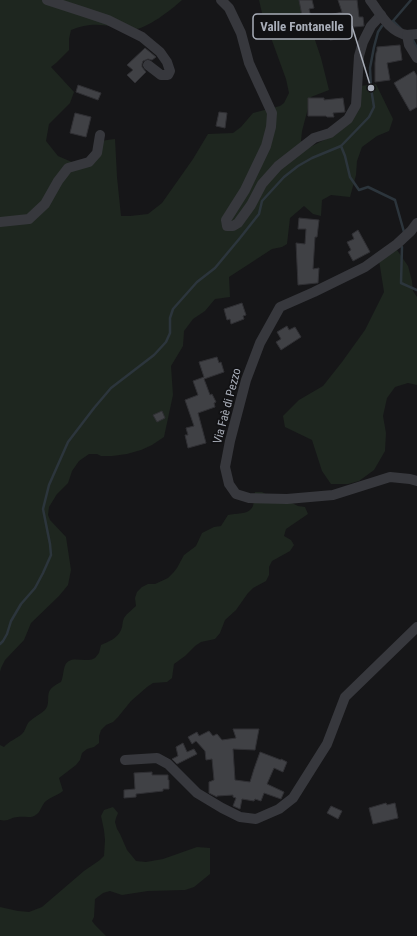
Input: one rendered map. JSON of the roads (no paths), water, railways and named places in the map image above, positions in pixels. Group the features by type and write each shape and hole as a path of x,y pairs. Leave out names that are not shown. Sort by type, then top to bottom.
{"street":[{"path":"47,0 108,20 142,37 160,52 167,62 170,71 168,75 161,75 148,65"},
{"path":"221,0 229,8 241,33 249,63 272,113 271,127 266,146 245,190 226,220 228,226 233,226 238,223 251,205 262,184 278,166 314,138 330,133 348,119 356,104 359,56 363,42 371,26 381,15"},
{"path":"370,0 386,23 397,31 412,34 409,44 417,58"},
{"path":"0,222 29,219 45,204 68,168 89,162 97,153 100,135"},
{"name":"Via Faè di Pezzo","path":"417,222 411,231 397,244 365,267 280,307 260,343 246,380 230,441 226,467 229,484 236,494 249,498 287,498 333,495 390,477 417,481"},
{"path":"125,760 157,758 168,764 197,793 240,817 256,820 279,809 293,798 328,744 345,697 417,627"}],"waterway":[{"path":"391,22 411,0"},
{"path":"393,21 401,29"},
{"path":"0,644 7,634 11,621 21,604 35,588 51,555 43,509 49,485 68,442 111,388 154,355 166,342 170,333 170,318 173,309 197,282 215,268 259,214 262,201 284,177 298,166 312,158 341,146 369,117 374,107 370,68 378,32 382,26"},
{"path":"413,40 417,48"},
{"path":"341,146 350,177 359,190 368,187 395,200 404,232"},
{"path":"402,247 401,283 417,290"}],"place":[{"name":"Valle Fontanelle","path":"371,88"}]}
